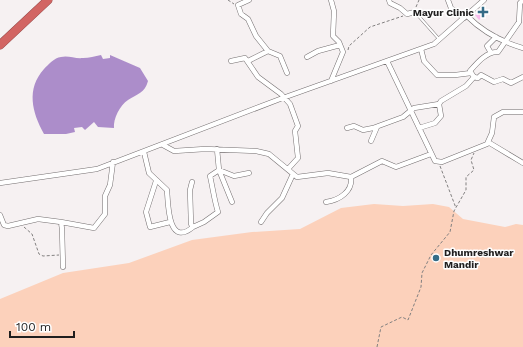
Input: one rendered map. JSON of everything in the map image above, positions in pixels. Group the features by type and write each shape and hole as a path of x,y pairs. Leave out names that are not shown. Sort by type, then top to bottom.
{"highway":[{"path":"0,45 48,0"}],"street":[{"path":"249,0 238,6 241,14 248,19 256,36 268,51 280,56 287,73"},
{"path":"330,81 342,52 340,45 333,36 334,11 331,0"},
{"path":"389,0 390,4 400,8 407,14 415,12"},
{"path":"448,0 451,8 474,24 505,42 523,48"},
{"path":"0,183 96,169 330,81 421,49 434,44 484,0"},
{"path":"348,128 354,126 363,130 399,119 414,108 439,104 448,96 466,86 472,75 470,71 478,62 491,53 498,52 505,42 518,22 520,4 523,0"},
{"path":"491,53 487,46 496,37"},
{"path":"307,57 318,51 340,45"},
{"path":"421,49 424,61 437,75 472,75 478,78 481,75 494,82 503,79 510,83 523,77"},
{"path":"248,61 268,51"},
{"path":"231,61 245,58 258,77 290,104 298,126 296,131 298,158 288,169"},
{"path":"387,61 435,161 440,162 487,144 492,133 494,117 503,112 523,112"},
{"path":"419,128 436,123 442,116 439,104"},
{"path":"371,141 377,126"},
{"path":"488,142 523,163"},
{"path":"163,145 174,151 256,151 269,154 297,177 328,173 351,177 382,161 396,167 431,154"},
{"path":"217,150 219,170 232,202"},
{"path":"144,152 149,173 166,190 170,222 176,230 180,232 189,230 218,212 215,197 211,191 210,176 219,170"},
{"path":"0,215 4,225 15,225 38,219 77,224 89,229 94,228 102,220 105,214 105,196 110,185 113,162"},
{"path":"219,170 234,176 249,173"},
{"path":"261,222 266,213 282,198 293,174"},
{"path":"326,202 341,197 350,189 352,184 351,177"},
{"path":"156,181 146,212 150,227 170,222"},
{"path":"192,182 190,190 191,224 193,227"},
{"path":"60,222 62,229 63,266"}],"lane":[{"path":"415,12 426,27 440,39"}],"path":[{"path":"228,0 238,6"},
{"path":"415,12 419,0"},
{"path":"342,52 348,49 355,40 370,27 407,14"},
{"path":"377,347 381,327 402,317 408,320 421,287 422,272 431,255 450,232 456,208 466,190 466,176 474,170 471,160 475,149"},
{"path":"440,162 444,180 449,187 456,208"},
{"path":"15,225 26,228 32,234 39,254 42,256 62,255"}],"shaded area":[{"path":"101,55 103,59 110,58 110,55 140,68 148,81 145,88 122,105 116,117 114,128 98,127 94,122 85,130 82,127 74,128 75,132 66,134 44,134 36,117 33,101 33,93 38,77 50,63 58,58 66,56 85,58"},
{"path":"374,204 403,206 433,204 449,207 463,219 505,227 516,224 523,225 523,347 0,347 0,299 63,273 129,263 192,240 252,232 300,229 341,208"}],"building":[{"path":"484,7 488,12 479,20 475,15"}],"place":[{"name":"Mayur Clinic","path":"483,12"},
{"name":"Dhumreshwar Mandir","path":"436,258"}]}
